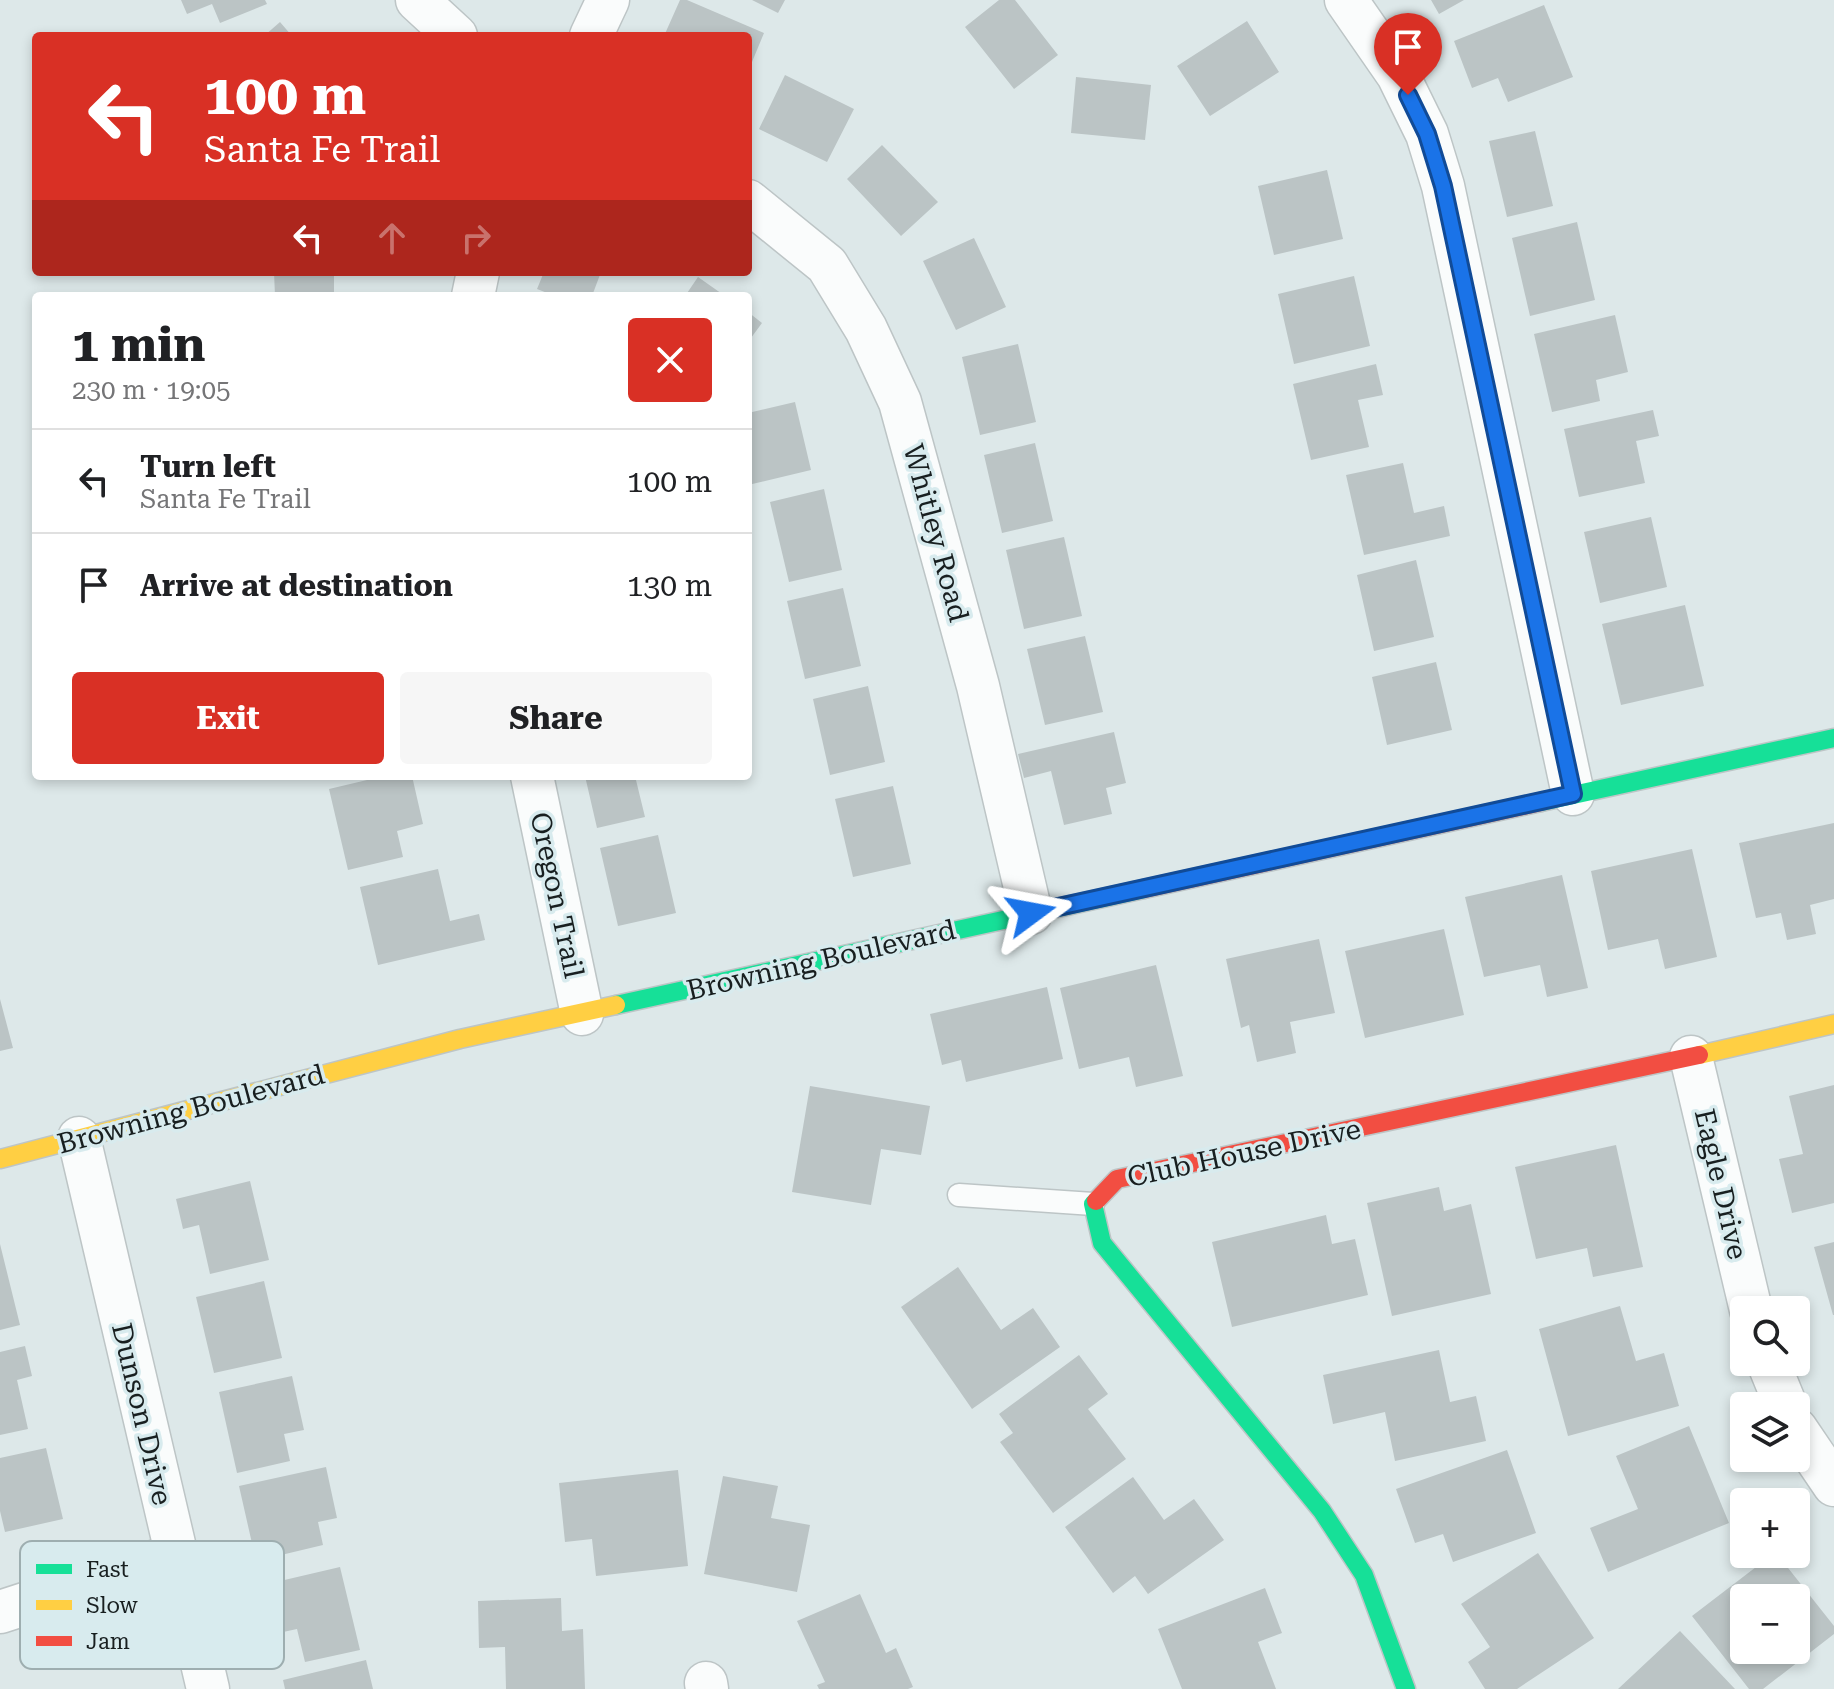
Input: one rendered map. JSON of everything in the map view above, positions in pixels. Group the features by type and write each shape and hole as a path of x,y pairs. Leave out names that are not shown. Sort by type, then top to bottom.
{"street":[{"path":"417,0 452,32"},
{"path":"593,32 608,0"},
{"path":"1346,0 1398,75 1427,134 1443,186 1573,794"},
{"name":"Whitley Road","path":"752,204 827,265 866,329 900,402 978,686 1031,913"},
{"name":"Browning Boulevard","path":"0,1159 460,1039 1834,738"},
{"name":"Oregon Trail","path":"533,780 582,1014"},
{"name":"Club House Drive","path":"1406,1689 1364,1575 1322,1511 1102,1243 1093,1204 1117,1179 1834,1024"},
{"name":"Eagle Drive","path":"1691,1057 1748,1296"},
{"name":"Dunson Drive","path":"79,1138 172,1541"},
{"path":"1810,1452 1834,1485"},
{"path":"0,1612 20,1605"},
{"name":"Dunson Drive","path":"203,1669 208,1689"}],"lane":[{"path":"959,1195 1093,1204"}],"building":[{"path":"181,0 265,0 267,4 220,23 212,4 187,14"},
{"path":"680,0 687,0 764,33 752,62 752,32 666,32"},
{"path":"752,0 785,0 778,13"},
{"path":"999,0 1015,0 1058,55 1014,89 965,27"},
{"path":"1431,0 1464,0 1439,14"},
{"path":"1544,5 1573,77 1508,102 1498,78 1472,88 1454,41"},
{"path":"1247,21 1279,72 1210,116 1177,66"},
{"path":"280,22 289,32 269,32"},
{"path":"785,75 854,109 827,162 759,129"},
{"path":"1076,77 1151,85 1145,140 1071,133"},
{"path":"1535,131 1553,206 1507,217 1489,141"},
{"path":"882,145 938,202 901,236 847,179"},
{"path":"1327,170 1343,239 1274,255 1258,186"},
{"path":"1577,222 1595,300 1530,316 1512,238"},
{"path":"974,238 1006,307 956,330 923,261"},
{"path":"274,276 334,276 334,292 275,292"},
{"path":"542,276 600,276 594,292 545,292 537,289"},
{"path":"1354,276 1370,346 1294,364 1278,294"},
{"path":"698,277 719,292 688,292"},
{"path":"752,315 762,323 752,337"},
{"path":"1615,315 1628,372 1596,380 1600,401 1552,412 1534,334"},
{"path":"1018,344 1036,422 980,435 962,357"},
{"path":"1376,364 1383,395 1358,400 1369,447 1311,460 1293,384"},
{"path":"795,402 811,470 752,484 752,412"},
{"path":"1653,410 1659,436 1636,441 1645,483 1579,497 1564,429"},
{"path":"1035,443 1053,521 1002,533 984,455"},
{"path":"1403,463 1414,513 1444,506 1450,536 1364,555 1346,475"},
{"path":"824,489 842,570 789,582 770,502"},
{"path":"1651,517 1667,587 1600,603 1584,532"},
{"path":"1064,537 1082,616 1024,629 1006,550"},
{"path":"1416,560 1434,637 1374,651 1357,575"},
{"path":"843,588 861,666 805,679 787,601"},
{"path":"1685,605 1704,686 1621,705 1602,624"},
{"path":"1085,636 1103,712 1045,725 1027,649"},
{"path":"1436,662 1452,730 1387,745 1372,677"},
{"path":"868,686 885,762 830,775 813,699"},
{"path":"1114,732 1126,783 1106,788 1112,814 1064,825 1051,771 1024,778 1018,754"},
{"path":"367,780 413,780 423,824 397,831 403,857 348,870 329,789"},
{"path":"586,780 636,780 645,817 597,828"},
{"path":"893,786 911,864 853,877 835,799"},
{"path":"1834,823 1834,899 1810,905 1816,934 1787,940 1781,913 1756,918 1739,843"},
{"path":"658,835 676,913 618,926 600,848"},
{"path":"1692,849 1717,957 1665,969 1658,939 1608,950 1591,871"},
{"path":"438,869 450,921 479,914 485,940 378,965 360,887"},
{"path":"1562,875 1588,988 1547,997 1540,965 1484,977 1465,897"},
{"path":"1444,929 1464,1015 1365,1038 1345,951"},
{"path":"1319,939 1335,1013 1290,1022 1296,1053 1257,1062 1249,1025 1241,1028 1226,959"},
{"path":"1156,965 1183,1076 1136,1087 1129,1057 1079,1069 1060,988"},
{"path":"1047,987 1063,1059 966,1082 961,1060 942,1065 930,1014"},
{"path":"0,999 13,1048 0,1051"},
{"path":"1834,1085 1834,1203 1792,1213 1779,1159 1803,1154 1789,1096"},
{"path":"810,1086 930,1106 921,1155 881,1149 871,1205 792,1192"},
{"path":"1616,1145 1643,1267 1593,1277 1587,1248 1536,1259 1515,1167"},
{"path":"250,1181 269,1260 210,1274 199,1225 183,1229 176,1199"},
{"path":"1439,1187 1444,1211 1471,1204 1491,1294 1392,1316 1367,1203"},
{"path":"1326,1215 1332,1244 1355,1239 1368,1295 1232,1327 1212,1242"},
{"path":"1834,1242 1834,1315 1833,1315 1814,1247"},
{"path":"0,1244 20,1325 0,1330"},
{"path":"958,1267 1001,1330 1033,1308 1060,1347 972,1409 901,1307"},
{"path":"264,1281 282,1358 214,1373 196,1297"},
{"path":"1620,1306 1636,1361 1664,1353 1679,1406 1568,1436 1539,1329"},
{"path":"25,1346 32,1376 17,1380 28,1429 0,1435 0,1352"},
{"path":"1439,1350 1450,1402 1476,1396 1486,1441 1395,1461 1385,1412 1333,1424 1323,1375"},
{"path":"1079,1355 1108,1394 1088,1409 1126,1459 1053,1513 1000,1442 1013,1433 999,1414"},
{"path":"292,1376 304,1430 284,1434 290,1461 237,1473 219,1392"},
{"path":"1689,1426 1729,1523 1608,1572 1590,1528 1638,1509 1616,1456"},
{"path":"46,1448 63,1519 5,1532 0,1511 0,1458"},
{"path":"1507,1450 1536,1533 1453,1562 1443,1534 1415,1543 1396,1489"},
{"path":"326,1467 337,1518 318,1522 323,1545 284,1554 284,1541 251,1541 239,1486"},
{"path":"678,1470 688,1566 596,1576 592,1539 565,1542 559,1483"},
{"path":"723,1476 778,1486 771,1518 810,1525 797,1592 704,1574"},
{"path":"1133,1477 1164,1520 1194,1499 1224,1540 1148,1594 1135,1576 1113,1593 1065,1527"},
{"path":"1538,1553 1594,1638 1517,1689 1485,1689 1468,1662 1490,1647 1461,1604"},
{"path":"340,1567 360,1650 305,1662 297,1629 284,1632 284,1580"},
{"path":"1755,1568 1788,1568 1801,1584 1734,1584"},
{"path":"1730,1587 1730,1664 1795,1664 1763,1689 1749,1689 1692,1616"},
{"path":"1265,1588 1282,1633 1258,1642 1276,1689 1182,1689 1158,1629"},
{"path":"860,1594 886,1653 896,1648 913,1687 819,1689 817,1685 825,1682 797,1621"},
{"path":"1810,1596 1834,1626 1834,1634 1810,1653"},
{"path":"561,1598 562,1631 583,1629 585,1689 506,1689 505,1647 479,1648 478,1601"},
{"path":"1680,1631 1735,1689 1618,1689"},
{"path":"366,1660 373,1689 285,1689 283,1680"}],"traffic: fast":[{"path":"1541,802 1834,738"},
{"path":"616,1005 1144,889"},
{"path":"1096,1201 1093,1204 1102,1243 1322,1511 1364,1575 1406,1689"}],"traffic: slow":[{"path":"0,1159 460,1039 616,1005"},
{"path":"1699,1055 1834,1024"}],"traffic: jam":[{"path":"1144,889 1541,802"},
{"path":"1096,1201 1117,1179 1699,1055"}],"route":[{"path":"1031,913 1573,794 1443,186 1427,134 1408,95"}]}
